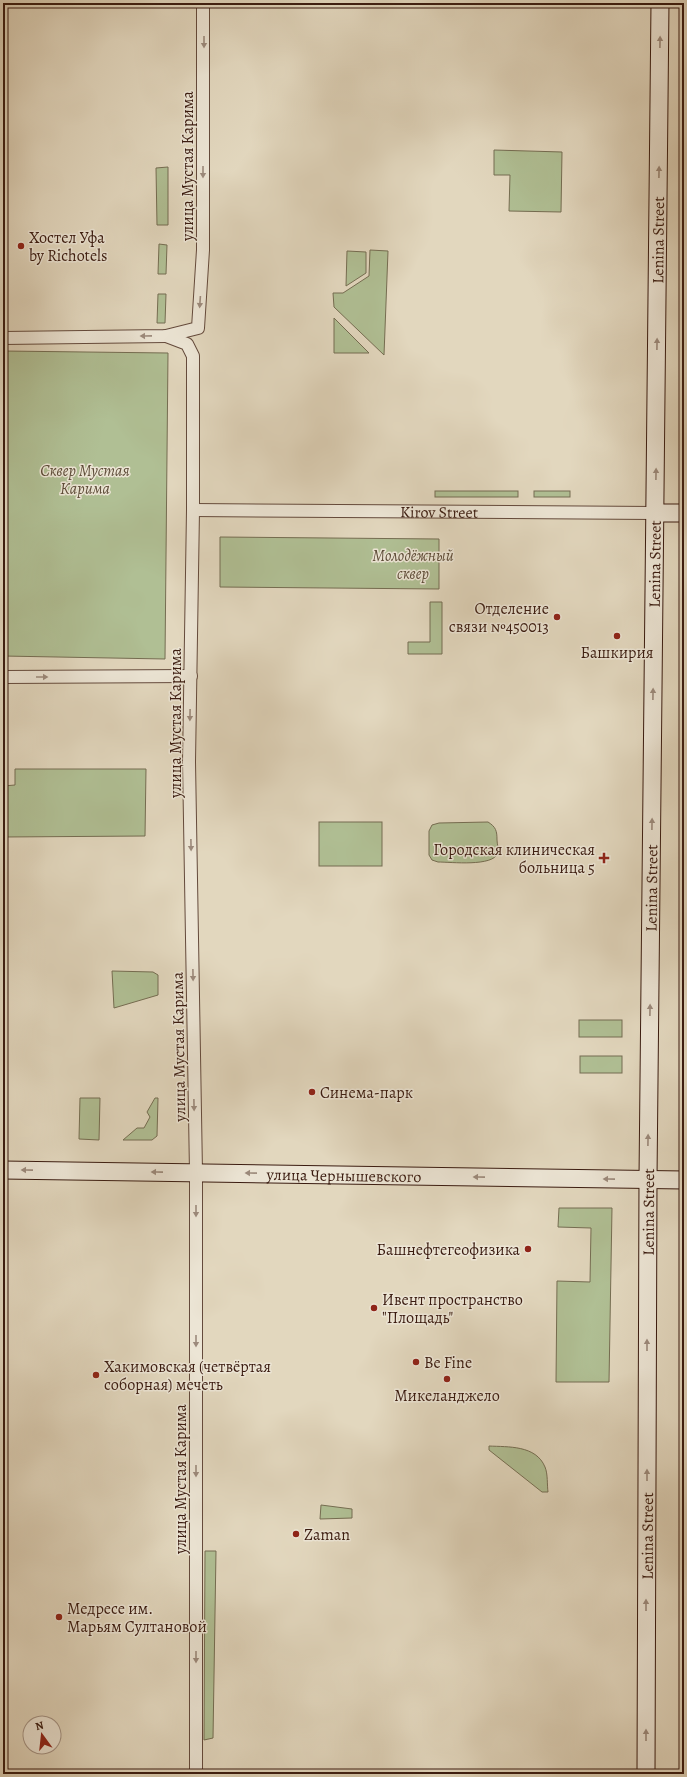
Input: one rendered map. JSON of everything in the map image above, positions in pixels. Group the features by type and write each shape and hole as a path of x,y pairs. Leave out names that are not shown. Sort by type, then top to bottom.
{"main road":[{"name":"Lenina Street","path":"646,1774 648,1179 660,3"},
{"name":"Kirov Street","path":"655,513 684,513"},
{"name":"улица Чернышевского","path":"3,1170 684,1180"}],"street":[{"name":"улица Мустая Карима","path":"166,336 198,328 203,250 204,3"},
{"name":"улица Мустая Карима","path":"166,336 187,344 193,356 193,510 189,762 196,1172 196,1774"},
{"path":"3,338 166,336"},
{"name":"Kirov Street","path":"193,510 655,513"},
{"path":"3,676 191,676"}],"green space":[{"path":"494,150 562,152 561,212 509,211 510,175 494,175"},
{"path":"168,167 168,225 157,225 156,168"},
{"path":"159,244 167,245 166,274 158,274"},
{"path":"370,250 388,251 384,355 334,307 333,293 343,293 369,276"},
{"path":"347,251 366,252 366,273 346,286"},
{"path":"158,294 166,294 165,323 157,323"},
{"path":"334,318 369,353 334,353"},
{"name":"Сквер Мустая Карима","path":"3,351 168,353 165,659 3,656"},
{"path":"435,491 518,491 518,497 435,497"},
{"path":"534,491 570,491 570,497 534,497"},
{"name":"Молодёжный сквер","path":"220,537 439,539 439,589 220,587"},
{"path":"430,602 442,602 442,654 408,654 408,642 430,642"},
{"path":"15,769 146,769 145,836 4,837 3,786 15,785"},
{"path":"319,822 382,822 382,866 319,866"},
{"path":"488,822 496,830 497,834 498,853 495,857 480,862 471,863 438,862 432,860 429,855 429,831 432,825 439,823"},
{"path":"112,971 153,972 158,975 158,995 114,1008"},
{"path":"579,1020 622,1020 622,1037 579,1037"},
{"path":"580,1056 622,1056 622,1073 580,1073"},
{"path":"80,1098 100,1098 99,1140 79,1139"},
{"path":"155,1098 158,1098 157,1136 152,1140 123,1140 137,1128 144,1128 150,1117 147,1112"},
{"path":"559,1208 612,1208 609,1382 556,1382 557,1281 590,1282 591,1228 558,1227"},
{"path":"489,1446 513,1447 528,1451 535,1455 541,1460 545,1467 548,1492 542,1492 489,1450"},
{"path":"321,1505 352,1509 352,1518 320,1519"},
{"path":"205,1551 216,1551 213,1738 204,1740"}],"place":[{"name":"Хостел Уфа by Richotels","path":"21,246"},
{"name":"Отделение связи №450013","path":"557,617"},
{"name":"Башкирия","path":"617,636"},
{"name":"Городская клиническая больница 5","path":"604,858"},
{"name":"Синема-парк","path":"312,1092"},
{"name":"Башнефтегеофизика","path":"528,1249"},
{"name":"Ивент пространство \"Площадь\"","path":"374,1308"},
{"name":"Be Fine","path":"416,1362"},
{"name":"Хакимовская (четвёртая соборная) мечеть","path":"96,1375"},
{"name":"Микеланджело","path":"447,1379"},
{"name":"Zaman","path":"296,1534"},
{"name":"Медресе им. Марьям Султановой","path":"59,1617"}]}
